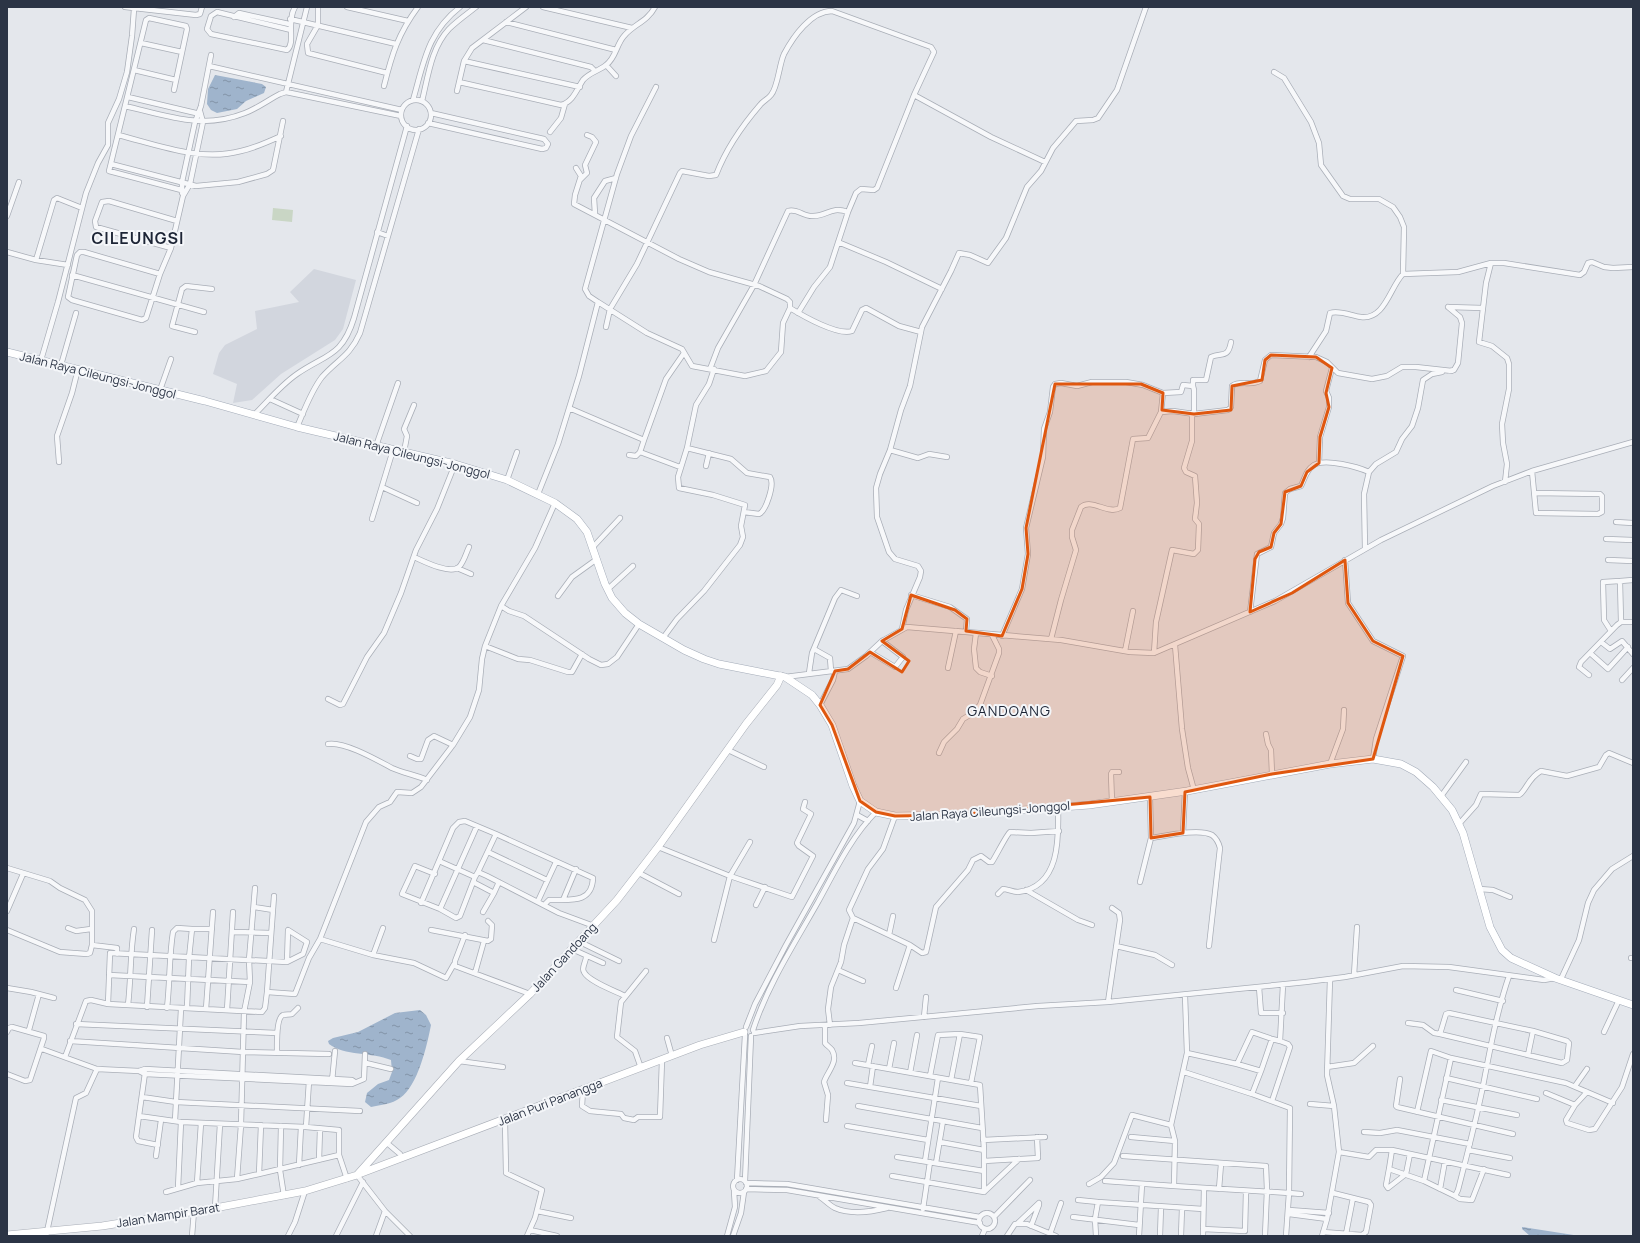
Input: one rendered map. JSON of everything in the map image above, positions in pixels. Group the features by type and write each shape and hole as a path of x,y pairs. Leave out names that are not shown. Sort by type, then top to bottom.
{"main road":[{"name":"Jalan Raya Cileungsi-Jonggol","path":"7,352 160,390 297,427 455,464 507,480 538,494 555,503 577,519 587,532 608,589 625,613 639,624 704,659 719,664 783,677 812,695 832,725 853,786 860,801 876,812 895,816 957,815 1112,802 1194,790 1330,764 1373,760 1401,764 1416,772 1442,795 1459,824 1480,889 1490,927 1502,950 1511,958 1558,979 1633,1005"},
{"name":"Jalan Gandoang","path":"305,1191 357,1175 459,1061 530,994 580,942 639,873 783,677"},
{"name":"Jalan Puri Panangga","path":"357,1175 712,1041 745,1031"},
{"name":"Jalan Mampir Barat","path":"7,1235 68,1233 284,1196 305,1191"}],"street":[{"path":"125,7 196,15 200,14 202,7"},
{"path":"290,30 217,12 213,13 208,32 211,34 285,50 290,47 290,30 290,22 295,7"},
{"path":"286,92 307,7"},
{"path":"318,7 318,25 307,44 308,53 387,73"},
{"path":"347,7 408,21"},
{"path":"384,86 396,44 408,21 418,7"},
{"path":"413,100 428,48 435,33 443,22 460,7"},
{"path":"422,101 434,51 449,29 476,7"},
{"path":"457,91 464,60 472,48 526,7"},
{"path":"543,7 632,28"},
{"path":"550,132 561,118 565,104 574,96 583,80 595,71 606,66 623,36 650,16 654,7"},
{"path":"902,629 911,595 920,577 921,570 918,566 895,559 889,552 877,517 876,488 890,450 900,410 910,386 921,332 959,253 970,255 988,263 992,260 996,249 1010,229 1027,187 1041,171 1053,148 1071,124 1076,121 1094,120 1113,98 1146,7"},
{"path":"41,360 68,265 82,208 98,163 108,145 108,123 119,99 127,72 134,9"},
{"path":"606,327 610,309 633,271 680,173 682,171 709,176 716,175 724,155 735,136 760,104 771,96 784,54 801,30 819,14 828,11 839,12 931,47 934,52 914,94 877,188 874,190 864,188 858,191 848,212 830,267 814,287 798,313"},
{"path":"234,17 239,13 290,22 304,22 396,44"},
{"path":"174,90 187,29 183,24 149,18 146,20 110,172 183,193"},
{"path":"506,22 616,50"},
{"path":"483,40 591,67 595,71"},
{"path":"141,43 182,52"},
{"path":"160,274 82,252 77,255 68,294 72,300 142,320 148,314 160,274 171,248 183,193 182,182 195,122 200,113 211,55"},
{"path":"464,60 580,87"},
{"path":"209,66 379,105 401,113 407,126 350,332 342,345 327,358 296,375 254,415"},
{"path":"606,66 616,76"},
{"path":"134,70 176,80"},
{"path":"1274,72 1284,78 1311,122 1319,146 1321,165 1343,196 1350,199 1379,199 1393,207 1400,217 1404,227 1403,274 1387,300 1373,315 1362,317 1337,312 1330,313 1326,331 1309,357"},
{"path":"459,82 561,105 565,104"},
{"path":"576,168 581,173 574,202 604,220 648,241 679,259 709,272 754,285 790,302 790,308 783,323 781,352 769,368 750,376 690,365 684,353 675,345 662,341 647,333 586,294 585,289 604,220 616,178 631,136 656,87"},
{"path":"125,106 195,122 204,122 244,113 286,92 377,111 401,113"},
{"path":"914,94 991,137 1045,162"},
{"path":"128,97 200,113"},
{"path":"297,427 313,392 322,377 347,356 356,343 419,129 428,123 431,113 428,106 422,101 413,100 407,103 401,113"},
{"path":"377,111 379,105"},
{"path":"183,193 190,184 204,122 200,113"},
{"path":"428,123 542,149 546,148 548,144 544,139 431,113"},
{"path":"111,164 190,184 218,185 267,174 273,170 283,121"},
{"path":"407,126 419,129"},
{"path":"118,135 196,155 240,152 281,136"},
{"path":"580,180 587,173 586,165 596,142 592,137 587,135"},
{"path":"595,214 594,198 606,181 616,178"},
{"path":"7,216 19,182"},
{"path":"36,260 54,200 57,198 82,208"},
{"path":"171,248 96,228 94,220 102,202 108,201 177,221"},
{"path":"663,638 677,619 704,592 740,544 743,537 741,526 746,506 713,495 680,489 677,482 680,467 687,448 696,405 709,384 718,348 754,285 788,211 793,210 813,216 834,210 848,212"},
{"path":"377,232 388,236"},
{"path":"838,242 886,262 942,289"},
{"path":"7,252 36,260 68,265"},
{"path":"1403,274 1458,272 1491,263 1504,263 1580,275 1584,272 1588,262 1604,267 1633,267"},
{"path":"1491,263 1486,283 1479,342 1489,344 1507,358 1509,368 1509,389 1502,424 1502,436 1507,464 1505,482"},
{"path":"366,272 377,274"},
{"path":"72,275 204,312"},
{"path":"195,332 172,326 182,289 185,286 212,289"},
{"path":"538,494 558,444 587,350 598,302"},
{"path":"1365,549 1364,494 1369,472 1376,464 1396,452 1402,439 1412,426 1418,408 1423,380 1432,374 1452,371 1458,362 1462,323 1460,317 1448,307 1483,308"},
{"path":"790,308 825,326 850,332 854,329 862,310 866,308 899,326 921,332"},
{"path":"61,365 76,313"},
{"path":"1154,653 1156,622 1172,550 1196,554 1198,550 1199,524 1196,519 1197,504 1195,476 1186,472 1184,468 1192,442 1193,380 1206,379 1211,357 1224,355 1229,350 1231,342"},
{"path":"629,456 636,456 640,452 666,379 684,353"},
{"path":"1161,412 1173,411 1193,413 1228,410 1231,407 1232,386 1236,384 1253,384 1260,381 1265,360 1268,357 1309,357 1326,362 1341,374 1372,379 1387,376 1402,368 1416,367 1452,371"},
{"path":"160,390 171,359"},
{"path":"1319,463 1320,437 1329,407 1329,398 1326,391 1332,368"},
{"path":"59,462 57,436 72,393 78,369"},
{"path":"1002,636 1022,589 1028,554 1026,528 1043,457 1044,429 1050,412 1053,387 1055,384 1061,382 1077,386 1092,382 1126,382 1143,385 1163,393 1180,392 1183,385 1193,386"},
{"path":"376,446 398,383"},
{"path":"1051,639 1058,608 1076,550 1072,537 1072,530 1081,507 1088,504 1110,510 1120,508 1133,439 1148,438 1161,412 1163,393"},
{"path":"270,399 303,414"},
{"path":"404,452 407,436 404,429 414,404"},
{"path":"569,408 644,440"},
{"path":"783,677 848,669 882,641 907,627 1051,639 1125,651 1154,653 1175,645 1222,622 1250,612 1292,593 1365,549 1448,506 1532,471 1633,442"},
{"path":"687,448 731,458 747,473 768,476 771,479 770,490 761,513 744,512"},
{"path":"372,518 393,450"},
{"path":"890,450 918,458 929,454 947,457"},
{"path":"507,480 517,452"},
{"path":"640,452 680,467"},
{"path":"706,466 709,453"},
{"path":"1250,612 1255,559 1259,552 1270,547 1274,534 1281,524 1285,493 1290,489 1301,486 1307,472 1319,463 1347,466 1369,472"},
{"path":"328,698 340,705 343,704 367,657 384,633 402,593 423,534 437,509 455,464"},
{"path":"1532,471 1534,493 1536,513 1598,514 1602,512 1602,496 1600,494 1534,493"},
{"path":"382,487 417,503"},
{"path":"267,992 295,994 309,958 320,939 366,822 379,807 390,802 397,792 416,792 427,780 453,745 470,717 477,700 485,646 501,606 535,548 555,503"},
{"path":"592,548 620,518"},
{"path":"1616,522 1633,522"},
{"path":"1606,539 1633,540"},
{"path":"457,568 469,547"},
{"path":"414,557 442,568 457,568 471,574"},
{"path":"558,596 572,577 596,559"},
{"path":"1346,560 1348,603 1373,641 1403,656 1376,739 1373,760"},
{"path":"1608,560 1633,561"},
{"path":"608,589 633,566"},
{"path":"1610,631 1604,620 1602,583 1633,580"},
{"path":"1620,581 1621,622"},
{"path":"809,673 814,648 835,598 840,591 843,590 857,596"},
{"path":"911,595 955,610 967,619 966,631"},
{"path":"501,606 509,611 524,616 597,664 608,664 617,657 628,644 639,624"},
{"path":"1125,651 1133,610"},
{"path":"1590,675 1578,666 1610,631 1621,622 1633,622"},
{"path":"948,668 956,631"},
{"path":"976,633 974,649 976,668 980,672 992,676"},
{"path":"938,753 944,742 957,729 963,719 973,714 980,705 992,676 999,653 999,649 992,635"},
{"path":"870,652 895,667 903,657 882,641"},
{"path":"1601,642 1609,649 1612,649 1621,641 1633,654"},
{"path":"1175,645 1182,729 1188,768 1194,790"},
{"path":"485,646 518,659 530,660 568,672 572,672 582,654"},
{"path":"1590,653 1608,669 1628,647"},
{"path":"814,648 830,658 833,671 833,680 820,705"},
{"path":"1622,680 1633,668"},
{"path":"1330,764 1343,729 1344,710"},
{"path":"1266,734 1271,750 1272,774"},
{"path":"410,756 421,759 428,740 434,736 453,745"},
{"path":"328,744 334,743 343,746 392,768 427,780"},
{"path":"728,750 764,768"},
{"path":"1459,824 1476,805 1481,794 1522,794 1527,782 1541,771 1567,776 1576,775 1600,767 1606,755 1609,753 1633,763"},
{"path":"1442,795 1466,762"},
{"path":"1112,802 1111,774 1112,772 1119,772"},
{"path":"1183,833 1185,791"},
{"path":"1140,882 1151,838 1150,797"},
{"path":"727,1236 735,1207 733,1184 737,1180 745,1031 755,1004 857,815 860,801"},
{"path":"658,847 730,876 792,897 812,859 812,854 799,846 797,843 811,814 803,809 805,802"},
{"path":"998,894 1003,889 1014,892 1038,886 1046,878 1050,871 1058,842 1058,806"},
{"path":"733,1236 741,1213 745,1190 753,1033 761,1007 824,890 861,827 876,812"},
{"path":"857,815 868,821"},
{"path":"895,816 883,849 868,869 850,906 850,913 853,918 910,945 922,953 926,952 936,907 968,870 975,858 981,856 989,862 992,862 1008,833 1059,831"},
{"path":"421,903 456,823 465,821 593,878 590,891 584,897 574,900 546,903 538,901 499,882 440,861"},
{"path":"440,909 477,826"},
{"path":"1151,838 1183,833 1211,835 1219,843 1220,848 1209,946"},
{"path":"434,874 415,866 402,891 403,895 440,909 456,918 460,916 473,882 496,834"},
{"path":"714,940 730,876 750,842"},
{"path":"488,852 547,880"},
{"path":"745,1031 753,1033 800,1026 828,1025 1038,1006 1108,1002 1185,995 1283,985 1354,975 1391,967 1421,965 1483,970 1509,976 1544,980 1558,979 1579,940 1588,903 1594,890 1612,868 1633,856"},
{"path":"538,901 556,862"},
{"path":"7,868 50,881 60,888 81,896 90,904 92,911 92,945 90,953 87,954 60,952 7,930"},
{"path":"563,900 576,870"},
{"path":"639,873 679,894"},
{"path":"7,911 23,874"},
{"path":"473,882 494,893"},
{"path":"483,912 499,882"},
{"path":"756,905 765,887"},
{"path":"819,887 824,890"},
{"path":"237,1179 242,1104 245,1031 244,1012 250,982 249,960 255,888"},
{"path":"1480,889 1493,890 1510,897"},
{"path":"1026,890 1078,920 1092,925"},
{"path":"542,894 546,903 559,914 594,926"},
{"path":"65,1057 76,1024 87,1000 108,1004 147,1007 262,1012 265,1008 267,992 274,896"},
{"path":"254,907 273,910"},
{"path":"1108,1002 1120,928 1119,913 1112,908"},
{"path":"206,1010 213,912"},
{"path":"227,1010 230,981 229,959 233,912"},
{"path":"889,935 893,916"},
{"path":"826,1120 828,1095 824,1082 832,1066 834,1057 825,1043 829,1003 832,987 853,918"},
{"path":"431,930 484,941 492,939 492,925 488,921"},
{"path":"1354,975 1357,927"},
{"path":"68,928 76,930 91,929"},
{"path":"373,955 383,928"},
{"path":"128,1005 131,976 130,955 134,929"},
{"path":"167,1008 170,978 169,957 174,929 212,929"},
{"path":"187,1008 192,929"},
{"path":"147,1007 150,977 149,956 152,930"},
{"path":"108,1004 110,954 287,962 303,954 307,942 288,930 287,962"},
{"path":"232,932 271,933"},
{"path":"320,939 373,955 414,963 446,978 454,964 465,936"},
{"path":"475,974 484,941"},
{"path":"580,942 619,961"},
{"path":"92,945 117,948 117,954"},
{"path":"786,945 792,949"},
{"path":"896,988 910,945"},
{"path":"1116,946 1155,955 1172,966"},
{"path":"572,950 603,963"},
{"path":"586,957 583,972 588,978 625,996"},
{"path":"454,964 456,968 530,994"},
{"path":"838,970 864,981"},
{"path":"640,1068 633,1047 617,1036 620,1007 625,996 632,990 646,971"},
{"path":"109,975 250,982"},
{"path":"1455,1196 1465,1165 1483,1086 1490,1046 1509,976"},
{"path":"1330,979 1327,1075 1334,1106 1339,1152 1333,1193 1323,1234 1364,1234 1371,1205 1369,1202 1333,1193"},
{"path":"1280,1041 1283,1013 1283,985"},
{"path":"1259,987 1261,1013 1283,1013"},
{"path":"7,988 54,998"},
{"path":"1456,990 1503,1001"},
{"path":"29,1030 39,994"},
{"path":"1174,1186 1175,1141 1171,1125 1187,1053 1185,995"},
{"path":"924,1017 926,997"},
{"path":"1604,1032 1619,1000"},
{"path":"277,1053 277,1033 280,1018 292,1014 298,1008"},
{"path":"175,1121 181,1009"},
{"path":"1408,1023 1423,1025 1434,1033 1562,1063 1567,1060 1568,1041 1533,1031 1449,1013 1446,1014 1440,1034"},
{"path":"76,1024 277,1033"},
{"path":"7,1032 10,1027 29,1030 44,1036 42,1049 30,1080 25,1081 7,1074"},
{"path":"745,1031 750,1027 753,1033"},
{"path":"1528,1055 1533,1031"},
{"path":"1237,1064 1252,1032 1288,1044 1290,1047 1272,1101"},
{"path":"951,1080 960,1034"},
{"path":"930,1076 938,1035 960,1034 980,1037 971,1083"},
{"path":"910,1073 917,1035"},
{"path":"667,1038 672,1056"},
{"path":"1252,1094 1272,1039"},
{"path":"70,1041 243,1052 328,1054"},
{"path":"889,1069 894,1043"},
{"path":"870,1087 872,1046"},
{"path":"1327,1067 1354,1063 1373,1046"},
{"path":"42,1049 97,1069 332,1081 352,1080 355,1082 364,1079 366,1063 365,1054"},
{"path":"332,1081 335,1051"},
{"path":"1417,1112 1430,1052 1432,1051 1451,1058 1566,1083 1613,1103"},
{"path":"1187,1053 1237,1064 1260,1071"},
{"path":"1587,1092 1575,1105 1566,1122 1592,1130 1596,1129 1622,1087 1633,1054"},
{"path":"1424,1181 1428,1157 1451,1058"},
{"path":"583,1090 582,1106 590,1111 621,1114 624,1118 634,1120 638,1117 660,1118 662,1060"},
{"path":"459,1061 503,1067"},
{"path":"366,1063 391,1068"},
{"path":"855,1063 980,1085 984,1150 984,1192"},
{"path":"46,1234 76,1098 86,1093 97,1069"},
{"path":"1575,1086 1587,1069"},
{"path":"145,1072 137,1139 158,1145"},
{"path":"1184,1072 1290,1108 1289,1212 1286,1236"},
{"path":"924,1161 938,1078"},
{"path":"1446,1078 1537,1099"},
{"path":"1400,1079 1396,1106 1513,1134"},
{"path":"299,1165 309,1080"},
{"path":"847,1084 981,1106"},
{"path":"1546,1093 1575,1105"},
{"path":"142,1097 176,1102 360,1110"},
{"path":"1441,1100 1517,1115"},
{"path":"1310,1104 1334,1106"},
{"path":"858,1106 982,1128"},
{"path":"1089,1184 1101,1177 1114,1164 1132,1115 1171,1125"},
{"path":"139,1116 181,1122 320,1129 336,1128 339,1130 339,1155 347,1179"},
{"path":"156,1156 161,1120"},
{"path":"505,1120 506,1173 541,1189 542,1194 538,1210 526,1236"},
{"path":"936,1163 943,1121"},
{"path":"178,1188 181,1122"},
{"path":"197,1183 201,1123"},
{"path":"215,1208 220,1124"},
{"path":"259,1174 261,1125"},
{"path":"281,1126 280,1170 284,1196"},
{"path":"846,1126 928,1140"},
{"path":"319,1160 320,1129"},
{"path":"1364,1132 1380,1133 1397,1130 1470,1144"},
{"path":"984,1161 1038,1158 1038,1137"},
{"path":"983,1140 1045,1137"},
{"path":"1132,1137 1175,1141"},
{"path":"940,1142 984,1150"},
{"path":"387,1143 400,1154"},
{"path":"1339,1152 1369,1157 1376,1150 1392,1150 1508,1174"},
{"path":"1392,1150 1386,1187 1389,1187 1406,1174 1410,1154"},
{"path":"1468,1150 1510,1158"},
{"path":"166,1192 197,1183 237,1179 280,1170 339,1155"},
{"path":"1123,1156 1175,1161 1266,1166 1267,1190 1265,1236"},
{"path":"897,1157 984,1171"},
{"path":"984,1192 1019,1159"},
{"path":"1440,1189 1445,1161"},
{"path":"922,1212 930,1162"},
{"path":"1219,1189 1221,1164"},
{"path":"1389,1168 1424,1181 1460,1199 1472,1200 1484,1169"},
{"path":"357,1175 385,1211 409,1236"},
{"path":"892,1176 984,1192"},
{"path":"737,1180 815,1188 923,1207 980,1220 985,1229"},
{"path":"994,1216 1030,1180"},
{"path":"1105,1181 1246,1191 1267,1190 1301,1194"},
{"path":"336,1236 363,1182"},
{"path":"1139,1236 1142,1184"},
{"path":"814,1194 815,1188"},
{"path":"1203,1236 1204,1188"},
{"path":"734,1191 739,1193 745,1190 787,1190 980,1220"},
{"path":"288,1236 295,1222 305,1191"},
{"path":"1203,1229 1224,1230 1245,1234 1246,1191"},
{"path":"814,1194 834,1208 841,1210 861,1212 890,1207"},
{"path":"1346,1234 1353,1198"},
{"path":"1078,1200 1203,1209"},
{"path":"1096,1236 1095,1219 1098,1202"},
{"path":"1007,1236 1013,1227 1039,1203 1031,1226"},
{"path":"1050,1234 1061,1203"},
{"path":"1160,1236 1161,1207"},
{"path":"1181,1236 1182,1208"},
{"path":"538,1210 571,1218"},
{"path":"192,1236 194,1211"},
{"path":"376,1236 385,1211"},
{"path":"1289,1212 1328,1216"},
{"path":"980,1220 987,1213 994,1216"},
{"path":"985,1229 991,1228 995,1224 994,1216"},
{"path":"1073,1217 1139,1225"},
{"path":"1018,1223 1031,1226 1056,1236"},
{"path":"982,1236 985,1229"},
{"path":"530,1230 557,1236"},
{"path":"1223,1236 1224,1230"}],"highlighted area":[{"path":"1271,355 1316,357 1332,368 1326,393 1329,407 1320,437 1319,463 1307,472 1301,486 1285,492 1281,524 1274,533 1271,547 1259,552 1255,559 1250,612 1292,593 1345,560 1348,603 1373,641 1403,656 1373,759 1272,774 1185,792 1183,833 1151,838 1150,797 957,815 895,816 876,812 860,801 832,725 820,705 835,671 848,669 870,652 902,672 909,661 882,641 902,629 911,595 955,610 967,619 966,631 1002,636 1022,589 1028,554 1026,528 1055,384 1141,384 1163,393 1162,410 1194,414 1231,410 1232,386 1262,380 1265,360"}],"shaded area":[{"path":"314,269 356,280 343,329 335,340 281,374 252,400 233,403 237,384 213,374 219,353 225,345 257,329 255,311 299,302 290,292"}],"green space":[{"path":"273,208 293,210 292,222 272,220"}],"water":[{"path":"215,75 262,84 266,87 264,93 246,101 237,109 217,113 211,110 207,104 208,89"},
{"path":"420,1010 426,1015 431,1025 417,1075 412,1084 400,1098 390,1103 371,1107 365,1102 367,1093 378,1084 389,1080 392,1072 391,1060 335,1048 329,1044 328,1041 333,1038 358,1032 395,1013"},
{"path":"1522,1227 1580,1236 1530,1236 1522,1229"}],"district":[{"name":"CILEUNGSI","path":"138,238"},
{"name":"GANDOANG","path":"1009,710"}]}
